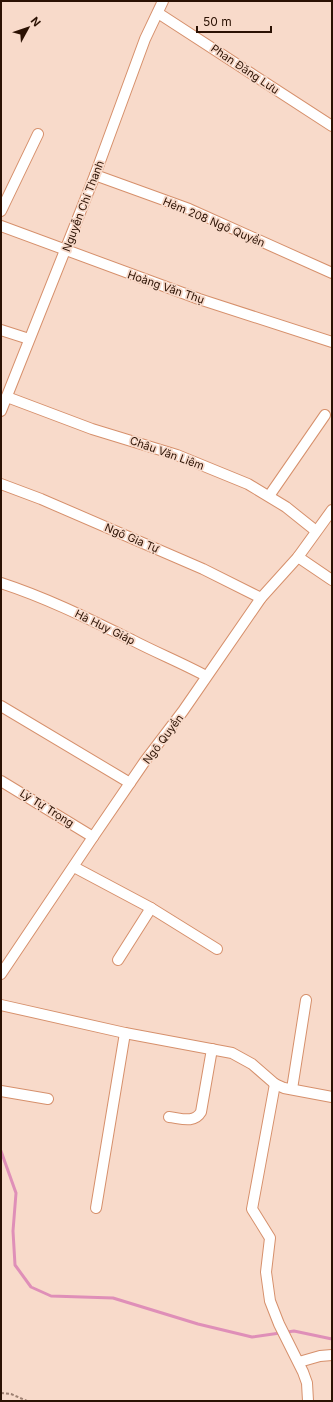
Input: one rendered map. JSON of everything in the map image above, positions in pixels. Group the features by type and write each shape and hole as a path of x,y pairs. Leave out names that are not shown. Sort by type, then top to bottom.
{"street":[{"name":"Nguyễn Chí Thanh","path":"1,411 66,250 145,39 163,1"},
{"name":"Phan Đăng Lưu","path":"158,13 332,126"},
{"path":"1,212 38,134"},
{"name":"Hẻm 208 Ngô Quyền","path":"95,175 188,209 331,269"},
{"name":"Hoàng Văn Thụ","path":"1,226 199,299 332,342"},
{"path":"1,330 29,339"},
{"name":"Châu Văn Liêm","path":"7,397 92,429 177,455 248,484 269,496 316,531"},
{"path":"269,496 325,415"},
{"name":"Ngô Gia Tự","path":"1,484 41,499 203,569 261,598"},
{"name":"Ngô Quyền","path":"1,974 5,960 74,867 130,783 183,712 206,676 261,598 298,557 332,510"},
{"path":"298,557 332,580"},
{"name":"Hà Huy Giáp","path":"1,583 32,593 71,610 206,676"},
{"path":"1,706 130,783"},
{"name":"Lý Tự Trọng","path":"1,781 93,837"},
{"path":"74,867 151,908 216,949"},
{"path":"118,960 151,908"},
{"path":"292,1090 306,1000"},
{"path":"1,1005 125,1033 232,1053 242,1057 275,1084 292,1090 332,1097"},
{"path":"96,1208 125,1033"},
{"path":"169,1117 193,1120 198,1117 201,1112 212,1049"},
{"path":"275,1084 252,1209 270,1238 266,1282 270,1301 280,1327 299,1362 307,1383 308,1401"},
{"path":"1,1091 48,1099"},
{"path":"299,1362 320,1356 332,1355"}],"path":[{"path":"1,1393 11,1394 27,1401"}],"waterway":[{"path":"1,1151 16,1193 13,1231 15,1265 31,1287 51,1296 113,1298 198,1324 252,1337 294,1331 332,1339"}]}
